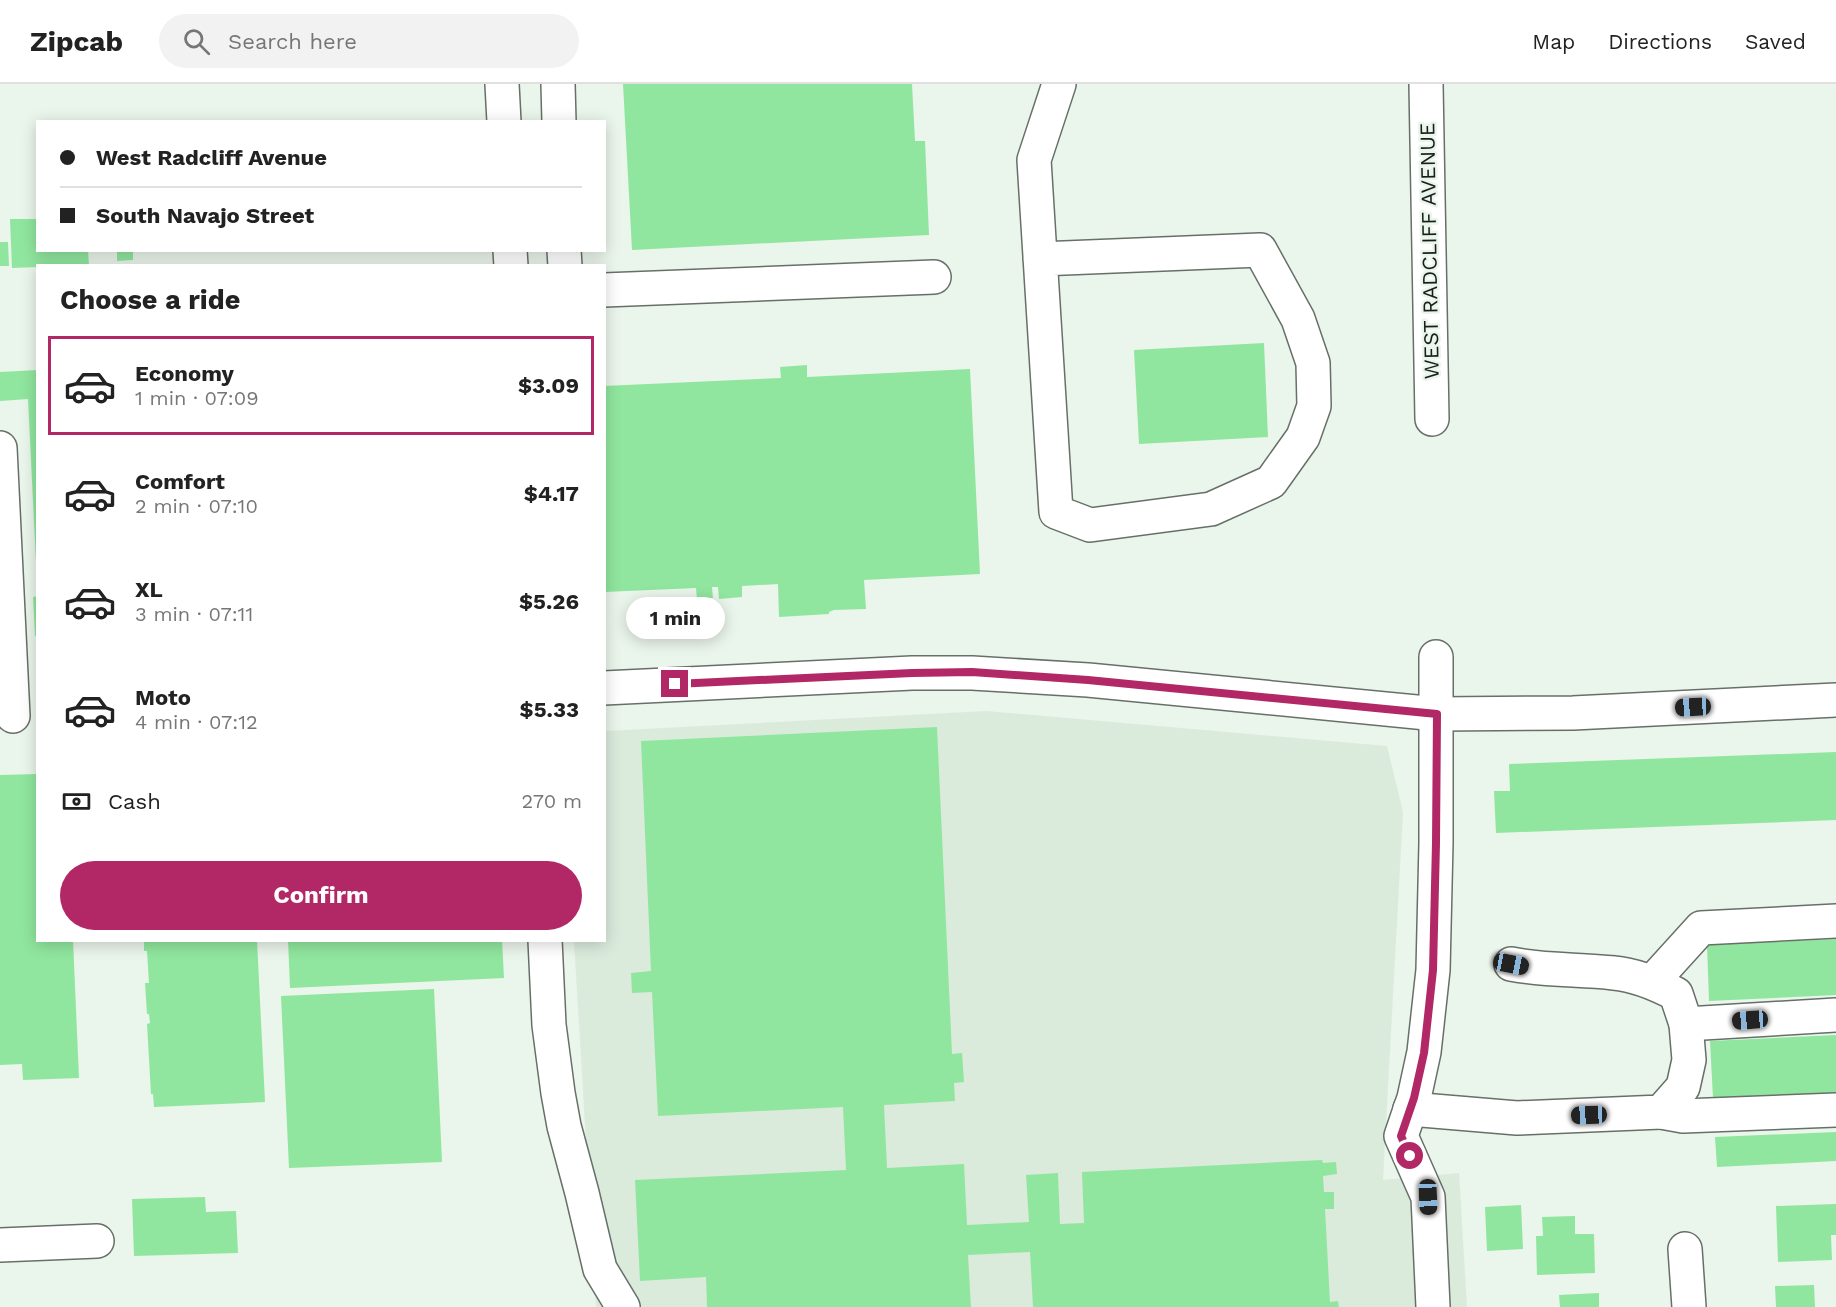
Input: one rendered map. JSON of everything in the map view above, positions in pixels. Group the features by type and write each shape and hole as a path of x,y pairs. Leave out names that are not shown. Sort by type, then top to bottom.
{"street":[{"path":"502,84 504,120"},
{"path":"558,84 559,120"},
{"path":"1040,259 1260,250 1298,319 1313,363 1314,406 1304,437 1271,482 1211,509 1090,525 1056,512 1040,259 1034,160 1059,84"},
{"name":"WEST RADCLIFF AVENUE","path":"1426,84 1432,418"},
{"path":"606,290 934,278"},
{"path":"0,448 17,716"},
{"path":"1433,1307 1428,1197 1406,1123 1424,1053 1433,970 1436,657"},
{"path":"606,688 972,672 1088,680 1437,714 1573,713 1836,700"},
{"path":"1652,982 1701,928 1836,921"},
{"path":"545,942 549,1025 564,1126 600,1269 623,1307"},
{"path":"1511,964 1533,969 1615,973 1652,982 1676,994 1686,1024 1689,1060 1683,1086 1661,1112"},
{"path":"1686,1024 1836,1015"},
{"path":"1406,1123 1661,1112 1683,1116 1836,1110"},
{"path":"0,1245 97,1241"},
{"path":"1685,1249 1689,1307"}],"shaded area":[{"path":"986,711 1387,746 1403,812 1383,1180 1459,1173 1467,1307 596,1307 574,942 606,942 606,731"}],"building":[{"path":"623,84 912,84 915,141 925,141 929,235 632,250"},
{"path":"10,219 36,219 36,252 88,252 89,264 36,264 36,267 12,268"},
{"path":"0,242 8,242 9,266 0,266"},
{"path":"117,252 133,252 133,260 117,261"},
{"path":"1264,343 1268,437 1139,444 1134,350"},
{"path":"807,365 807,377 970,369 980,574 864,580 866,609 834,610 829,614 779,617 778,584 742,586 742,597 719,599 718,587 712,587 713,598 697,599 696,588 606,592 606,386 781,378 780,367"},
{"path":"36,370 36,563 28,399 0,401 0,372"},
{"path":"36,596 36,636 35,636 33,597"},
{"path":"937,727 952,1054 962,1053 964,1082 954,1083 955,1101 884,1105 887,1168 964,1164 967,1225 1029,1222 1026,1175 1058,1173 1060,1224 1084,1223 1082,1172 1322,1160 1323,1163 1336,1162 1337,1174 1323,1176 1324,1192 1334,1192 1334,1209 1325,1209 1330,1302 1338,1301 1339,1307 1033,1307 1030,1252 968,1255 971,1307 707,1307 706,1277 640,1281 635,1180 846,1170 843,1107 658,1116 652,992 632,993 631,973 651,971 641,741"},
{"path":"1836,752 1836,820 1496,833 1494,791 1510,791 1509,764"},
{"path":"36,774 36,942 73,942 79,1078 23,1080 22,1064 0,1065 0,775"},
{"path":"1836,939 1836,995 1709,1001 1707,945"},
{"path":"144,942 257,942 265,1102 154,1107 153,1094 151,1094 147,1024 150,1023 149,1014 147,1014 145,983 149,983 147,951 144,951"},
{"path":"288,942 502,942 504,978 290,988"},
{"path":"434,989 442,1162 289,1168 281,996"},
{"path":"1836,1035 1836,1093 1713,1098 1710,1041"},
{"path":"1836,1132 1836,1161 1717,1167 1715,1137"},
{"path":"205,1197 206,1212 236,1211 238,1253 134,1256 132,1199"},
{"path":"1836,1204 1836,1235 1831,1235 1832,1260 1778,1262 1776,1206"},
{"path":"1521,1205 1523,1249 1487,1251 1485,1207"},
{"path":"1575,1216 1575,1234 1594,1234 1595,1273 1537,1275 1536,1236 1543,1236 1542,1217"},
{"path":"1814,1285 1815,1307 1776,1307 1775,1286"},
{"path":"1599,1293 1599,1307 1560,1307 1559,1295"}],"route":[{"path":"675,684 972,672 1088,680 1437,714 1433,970 1424,1053 1414,1098 1401,1136 1410,1156"}]}
